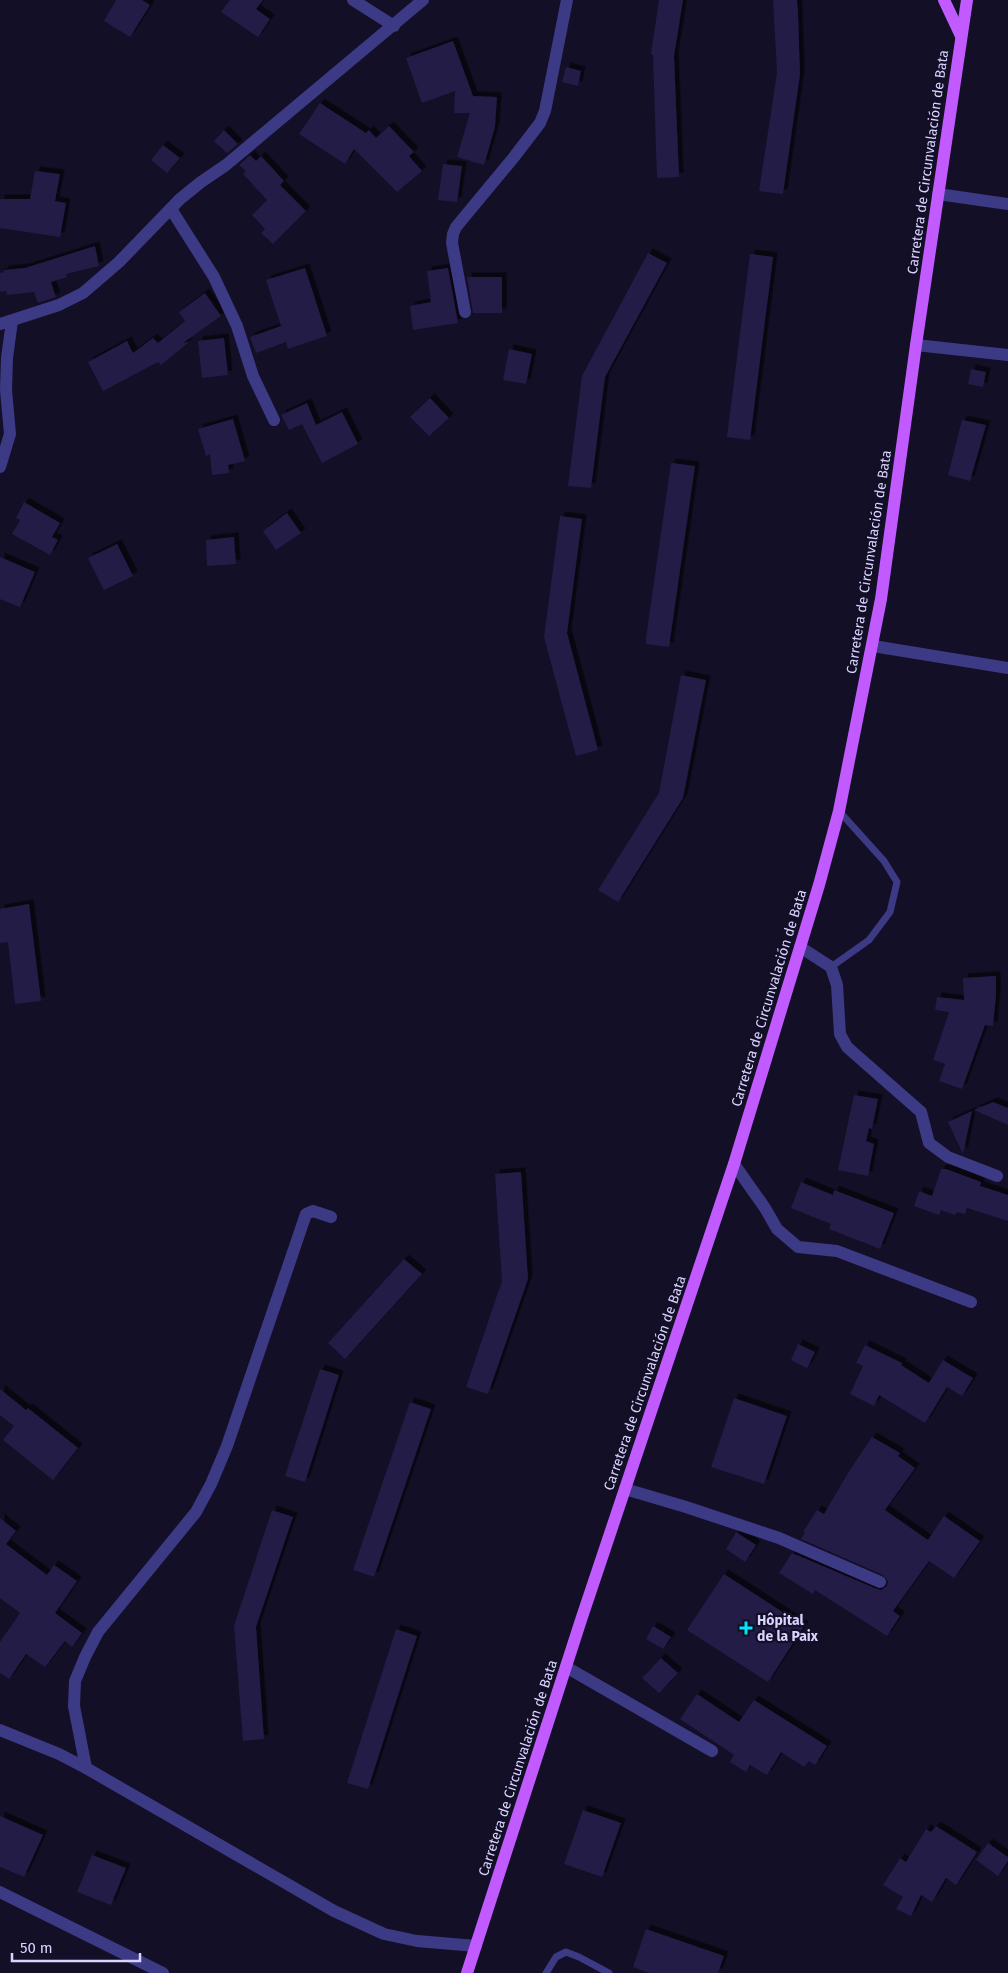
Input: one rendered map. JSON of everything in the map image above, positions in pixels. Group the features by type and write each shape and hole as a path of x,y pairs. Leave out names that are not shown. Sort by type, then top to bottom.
{"main road":[{"path":"944,0 961,36"},
{"name":"Carretera de Circunvalación de Bata","path":"467,1973 566,1667 734,1164 800,947 838,811 882,599 916,345 961,36 968,0"}],"street":[{"path":"353,0 394,26"},
{"path":"0,467 10,434 6,390 6,322 59,305 83,293 201,182 226,166 324,81 394,26 423,0"},
{"path":"465,312 452,243 453,234 462,218 533,133 545,111 567,0"},
{"path":"938,194 1008,204"},
{"path":"171,209 214,277 236,326 253,376 274,420"},
{"path":"916,345 1008,354"},
{"path":"873,646 1008,668"},
{"path":"800,947 831,967 837,985 840,1034 847,1047 921,1112 929,1142 948,1157 997,1176"},
{"path":"734,1164 765,1208 777,1229 798,1247 837,1251 971,1302"},
{"path":"86,1768 74,1706 76,1681 85,1657 98,1632 196,1512 227,1446 306,1214 313,1211 331,1217"},
{"path":"625,1489 779,1538 880,1582"},
{"path":"566,1667 712,1751"},
{"path":"0,1730 59,1754 86,1768 334,1912 384,1934 417,1941 476,1946"},
{"path":"0,1892 163,1973"}],"lane":[{"path":"831,967 869,940 890,912 896,882 884,861 838,811"},
{"path":"546,1973 556,1957 566,1952 609,1973"}],"building":[{"path":"116,0 142,0 150,5 130,37 104,21"},
{"path":"230,0 263,0 256,9 270,19 258,37 221,12"},
{"path":"659,0 683,0 674,56 679,177 657,178 653,55 651,54"},
{"path":"773,0 797,0 798,14 800,74 783,194 759,191 777,73"},
{"path":"453,41 473,96 497,97 495,127 484,165 457,157 470,113 454,113 455,91 422,103 406,58"},
{"path":"566,67 581,71 578,86 562,82"},
{"path":"320,103 366,133 369,130 376,138 389,126 414,152 409,156 422,171 397,192 354,149 345,164 299,134"},
{"path":"224,130 238,144 227,153 214,141"},
{"path":"163,145 180,158 167,173 151,160"},
{"path":"250,155 256,161 261,156 284,181 280,185 306,211 273,244 261,233 265,229 252,215 267,200 243,174 246,171 239,165"},
{"path":"443,164 462,166 457,202 438,200"},
{"path":"35,171 60,174 55,201 66,203 60,237 0,228 0,199 30,199"},
{"path":"95,246 99,266 66,274 67,277 51,282 56,297 38,303 34,292 7,295 6,291 0,292 0,273 4,272 4,270 25,268"},
{"path":"648,253 667,263 605,377 591,488 568,486 582,376"},
{"path":"750,254 773,257 750,440 727,437"},
{"path":"305,268 327,336 288,349 286,342 256,353 250,337 281,326 266,280"},
{"path":"448,268 458,323 413,330 410,306 431,302 427,271"},
{"path":"467,277 502,277 502,313 473,313"},
{"path":"205,293 221,316 183,343 189,342 161,365 158,362 103,391 88,362 127,341 133,353 153,338 158,343 185,321 179,312"},
{"path":"224,338 228,375 202,378 198,341"},
{"path":"509,349 532,354 526,384 503,380"},
{"path":"971,369 986,372 983,387 968,384"},
{"path":"430,398 449,418 429,436 410,417"},
{"path":"307,403 316,425 342,412 358,444 322,463 302,424 289,430 281,415"},
{"path":"233,419 245,461 228,465 229,473 212,475 210,454 206,456 198,429"},
{"path":"962,420 986,425 970,481 948,475"},
{"path":"671,463 695,466 669,647 646,644 646,638"},
{"path":"24,502 60,523 52,537 58,540 50,555 12,534 20,520 16,518"},
{"path":"287,513 301,533 276,550 263,531"},
{"path":"560,516 582,519 567,633 598,750 576,756 544,637"},
{"path":"234,537 236,564 207,566 206,540"},
{"path":"117,544 133,576 104,590 88,558"},
{"path":"0,557 35,572 20,607 0,599"},
{"path":"681,675 706,680 683,798 618,902 598,890 659,793"},
{"path":"29,904 41,1001 15,1004 8,942 0,943 0,909"},
{"path":"996,976 993,1026 985,1025 962,1089 939,1081 945,1064 933,1060 949,1012 935,1010 937,997 964,1000 963,978"},
{"path":"854,1095 878,1099 872,1129 869,1128 866,1141 874,1144 868,1176 838,1170"},
{"path":"993,1102 1008,1108 1008,1125 974,1110"},
{"path":"972,1111 963,1154 948,1122"},
{"path":"941,1169 946,1169 981,1182 980,1186 1008,1195 1008,1221 967,1208 965,1214 957,1212 955,1215 941,1210 939,1215 914,1206 919,1191 932,1196"},
{"path":"521,1172 528,1279 488,1394 466,1387 502,1281 495,1174"},
{"path":"801,1182 833,1195 834,1190 894,1213 880,1249 829,1229 831,1224 791,1208"},
{"path":"404,1259 422,1274 345,1359 328,1343"},
{"path":"798,1344 815,1352 807,1368 791,1360"},
{"path":"865,1345 902,1363 901,1365 929,1383 943,1360 973,1378 962,1396 947,1387 925,1423 879,1395 874,1406 850,1394 863,1366 856,1363"},
{"path":"320,1369 339,1375 305,1482 285,1476"},
{"path":"0,1389 26,1410 28,1408 78,1448 53,1480 3,1440 14,1426 0,1415"},
{"path":"734,1398 787,1416 764,1484 711,1467"},
{"path":"410,1402 431,1409 374,1577 353,1570"},
{"path":"872,1437 900,1453 898,1456 915,1468 885,1510 928,1540 944,1516 980,1541 954,1578 929,1561 893,1611 900,1616 887,1636 815,1590 813,1594 779,1573 792,1553 877,1589 881,1590 887,1586 888,1581 883,1575 801,1539 805,1533 803,1532 817,1510 824,1514"},
{"path":"272,1510 293,1517 256,1627 264,1739 243,1741 234,1626"},
{"path":"0,1518 16,1531 6,1544 47,1575 54,1565 77,1581 55,1613 82,1633 72,1647 65,1641 45,1667 26,1654 9,1679 0,1673 0,1642 20,1613 0,1598"},
{"path":"736,1532 756,1545 745,1562 726,1549"},
{"name":"Hôpital de la Paix","path":"724,1574 804,1626 768,1682 687,1630"},
{"path":"653,1626 671,1637 663,1649 646,1639"},
{"path":"396,1629 417,1636 368,1789 347,1783"},
{"path":"661,1658 678,1673 659,1693 642,1678"},
{"path":"697,1694 739,1722 754,1700 827,1746 815,1765 809,1761 804,1767 781,1752 767,1775 750,1765 746,1772 730,1762 734,1755 680,1719"},
{"path":"583,1810 621,1823 602,1877 564,1864"},
{"path":"0,1816 43,1835 24,1877 0,1867"},
{"path":"936,1826 977,1852 956,1885 946,1878 932,1902 921,1895 911,1916 896,1909 903,1897 883,1885 900,1858 906,1862 926,1829 931,1832"},
{"path":"988,1843 1008,1857 1008,1861 998,1876 976,1860"},
{"path":"92,1855 126,1868 111,1905 77,1892"},
{"path":"646,1929 724,1956 718,1973 649,1973 633,1967"}],"place":[{"name":"Hôpital de la Paix","path":"746,1628"}]}
